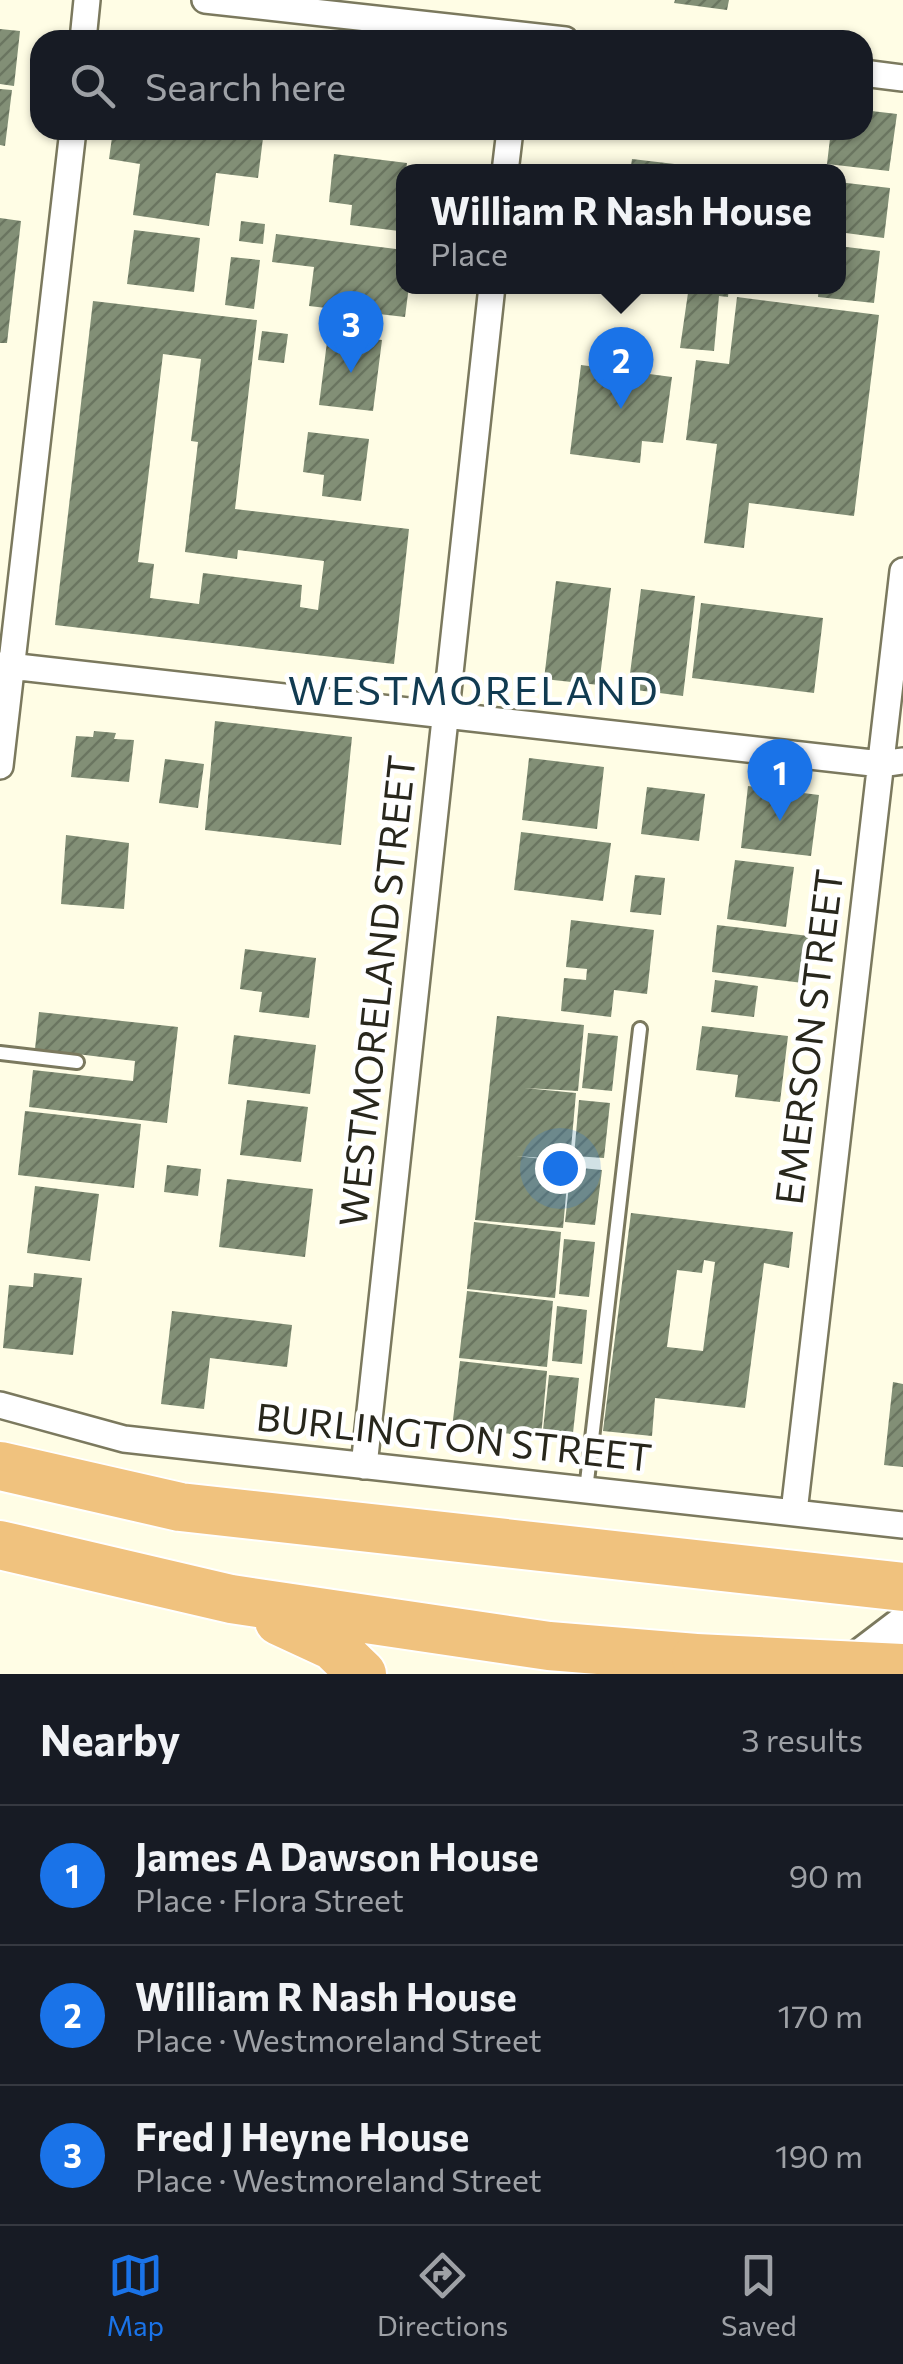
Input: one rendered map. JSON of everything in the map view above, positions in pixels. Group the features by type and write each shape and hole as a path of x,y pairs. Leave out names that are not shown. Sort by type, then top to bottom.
{"highway":[{"path":"0,1466 180,1507 903,1588"},
{"path":"0,1544 231,1599 549,1646 903,1668"},
{"path":"231,1599 333,1646 362,1674"}],"street":[{"path":"84,30 87,0"},
{"path":"205,0 454,30"},
{"path":"873,74 903,78"},
{"path":"0,766 6,666 71,140"},
{"name":"WESTMORELAND STREET","path":"364,1466 491,294"},
{"name":"EMERSON STREET","path":"794,1512 892,762 903,571"},
{"path":"6,666 892,762"},
{"name":"BURLINGTON STREET","path":"0,1405 124,1440 903,1525"},
{"path":"836,1674 903,1623"}],"lane":[{"path":"586,1490 640,1030"},
{"path":"0,1053 77,1062"}],"building":[{"path":"729,0 727,10 674,3"},
{"path":"0,29 20,31 14,86 0,84"},
{"path":"0,89 12,90 5,146 0,145"},
{"path":"873,111 897,114 889,171 827,164 830,140 873,140"},
{"path":"112,140 263,140 258,178 216,173 209,226 133,215 140,164 109,159"},
{"path":"334,154 407,163 396,164 396,231 350,225 352,205 329,202"},
{"path":"632,159 674,164 631,164"},
{"path":"846,183 890,188 884,238 846,233"},
{"path":"0,218 21,221 7,343 0,343"},
{"path":"241,221 265,224 263,244 239,241"},
{"path":"134,230 200,238 194,292 127,284"},
{"path":"276,234 396,249 396,294 408,294 405,317 309,306 314,267 272,262"},
{"path":"846,247 880,251 874,303 818,297 846,294"},
{"path":"231,257 260,260 254,309 225,305"},
{"path":"688,294 728,294 719,296 714,351 680,348"},
{"path":"737,297 879,315 854,516 749,503 744,548 704,543 717,444 686,440 696,360 729,364"},
{"path":"93,301 257,320 235,509 409,529 394,664 55,625","holes":["163,354 201,359 191,441 198,442 185,552 237,559 238,550 324,561 318,610 300,607 302,585 203,573 199,604 150,598 154,564 138,562"]},
{"path":"262,331 288,334 284,363 258,360"},
{"path":"328,334 382,340 373,411 319,405"},
{"path":"581,365 672,377 663,443 642,441 640,463 570,454"},
{"path":"308,432 369,439 361,501 322,496 324,475 303,472"},
{"path":"556,581 611,588 599,685 544,679"},
{"path":"641,589 695,596 683,696 628,689"},
{"path":"701,603 823,618 814,693 692,678"},
{"path":"215,721 352,737 341,845 205,830"},
{"path":"94,731 116,733 114,739 134,740 129,782 71,777 76,736 93,737"},
{"path":"529,758 604,767 597,829 522,820"},
{"path":"165,759 204,764 198,808 159,803"},
{"path":"748,786 819,795 811,856 741,848"},
{"path":"647,787 705,794 699,841 641,834"},
{"path":"521,832 611,843 603,901 514,890"},
{"path":"66,835 129,843 124,909 61,904"},
{"path":"735,860 794,867 786,927 727,919"},
{"path":"635,875 665,878 661,915 630,912"},
{"path":"571,920 654,930 647,994 614,990 611,1017 561,1011 564,978 586,980 587,969 566,967"},
{"path":"717,925 809,936 803,983 712,972"},
{"path":"245,949 316,958 309,1018 259,1012 262,992 240,989"},
{"path":"715,980 758,986 754,1017 711,1012"},
{"path":"39,1012 178,1027 167,1123 29,1107 33,1070 133,1081 135,1061 35,1049"},
{"path":"497,1016 584,1025 578,1091 525,1088 576,1093 570,1160 516,1156 569,1162 563,1228 475,1220"},
{"path":"702,1026 788,1036 780,1102 735,1097 738,1075 696,1070"},
{"path":"588,1033 618,1036 612,1091 582,1088"},
{"path":"234,1035 316,1045 310,1094 228,1084"},
{"path":"247,1100 308,1107 301,1162 240,1155"},
{"path":"579,1100 610,1103 604,1158 574,1156"},
{"path":"25,1111 141,1124 134,1188 18,1175"},
{"path":"167,1165 201,1169 198,1196 164,1192"},
{"path":"571,1167 602,1170 595,1225 565,1222"},
{"path":"227,1179 313,1189 305,1257 219,1247"},
{"path":"35,1186 99,1194 90,1261 27,1253"},
{"path":"631,1213 793,1232 789,1268 764,1263 745,1408 655,1398 652,1436 603,1431","holes":["704,1260 715,1262 703,1351 667,1347 677,1270 702,1273"]},
{"path":"474,1222 561,1232 555,1298 467,1289"},
{"path":"564,1239 595,1242 589,1297 559,1294"},
{"path":"34,1273 82,1278 73,1355 3,1348 9,1285 33,1287"},
{"path":"467,1291 553,1301 547,1367 459,1358"},
{"path":"557,1306 587,1310 582,1364 552,1361"},
{"path":"172,1311 292,1325 287,1367 210,1358 204,1409 161,1404"},
{"path":"460,1361 547,1371 541,1437 452,1428"},
{"path":"549,1375 579,1378 573,1433 543,1430"},
{"path":"893,1382 903,1384 903,1467 884,1465"}],"place":[{"name":"Fred J Heyne House","path":"351,373"},
{"name":"William R Nash House","path":"621,409"},
{"name":"James A Dawson House","path":"780,821"}],"district":[{"name":"WESTMORELAND","path":"474,691"}]}
